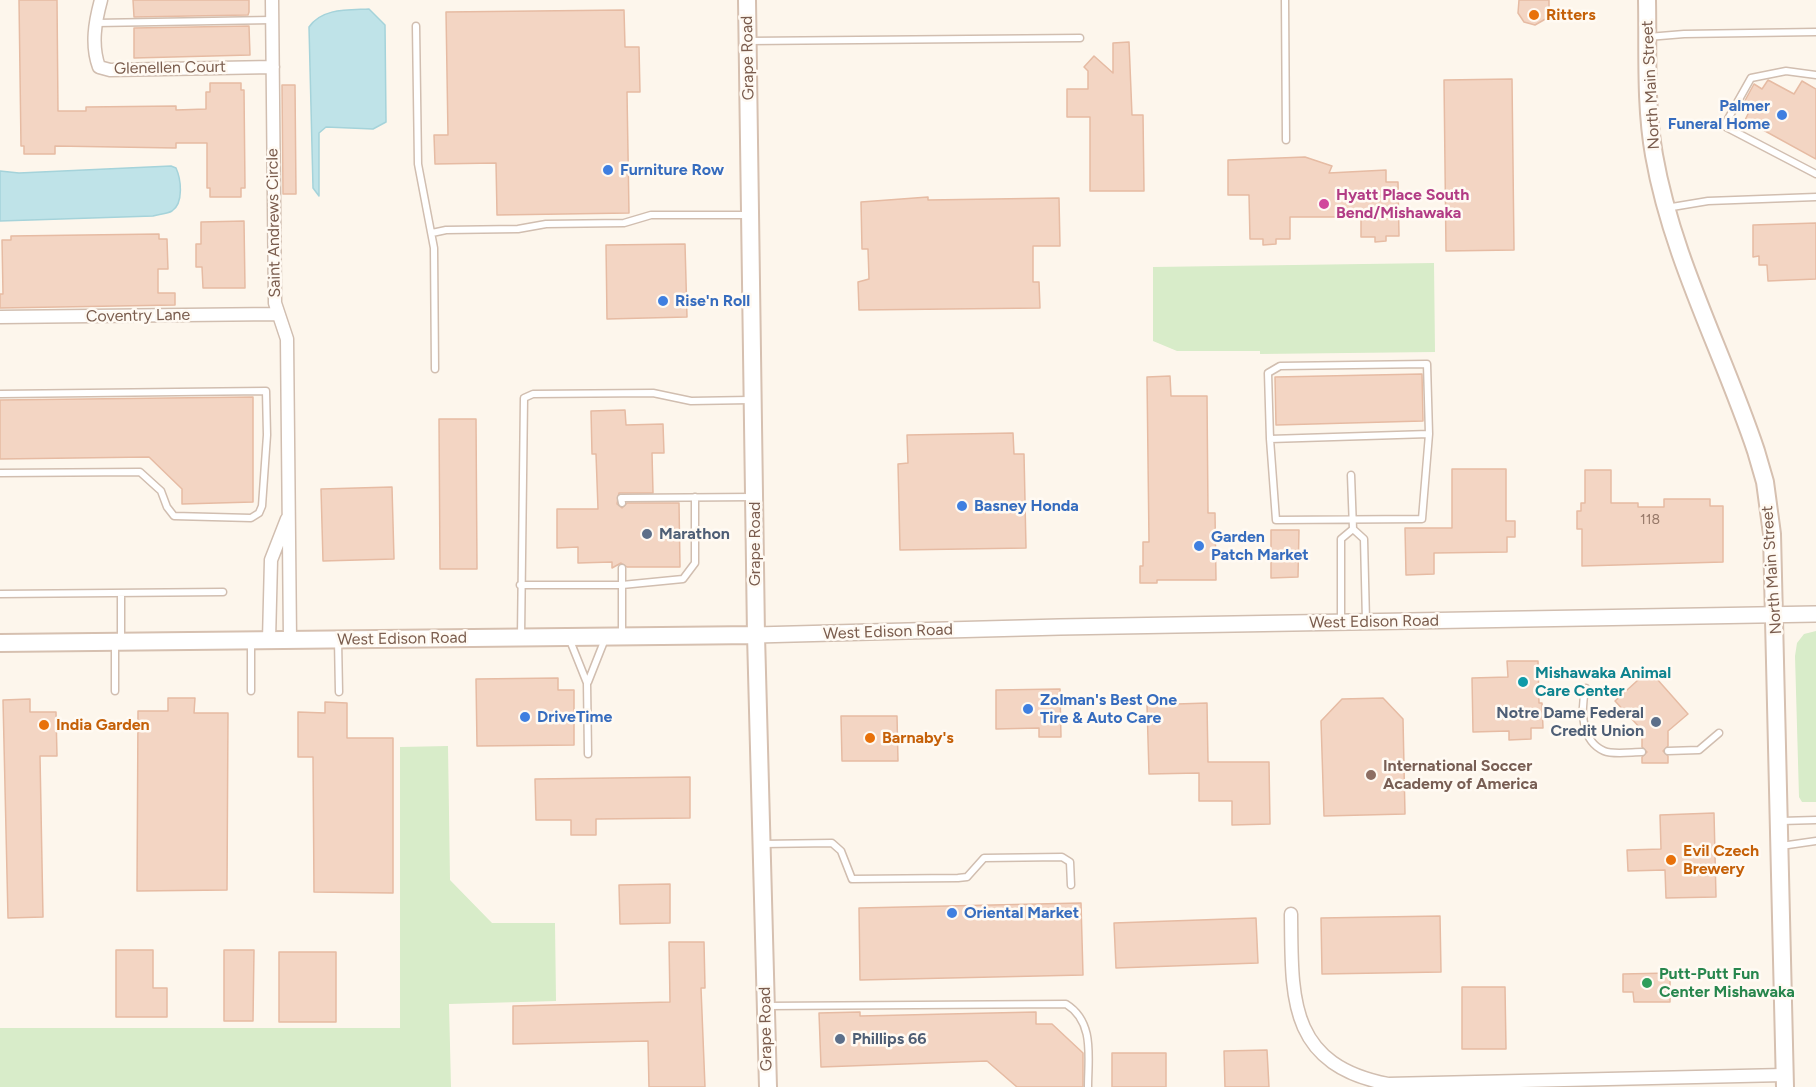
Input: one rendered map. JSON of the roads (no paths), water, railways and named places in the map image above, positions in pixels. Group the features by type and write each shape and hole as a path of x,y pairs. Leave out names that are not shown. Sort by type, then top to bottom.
{"main road":[{"name":"Grape Road","path":"747,0 756,635 768,1087"},
{"name":"North Main Street","path":"1647,0 1651,128 1666,208 1676,245 1734,390 1765,482 1772,534 1776,615 1785,1081"},
{"name":"West Edison Road","path":"0,643 756,635"}],"street":[{"name":"Glenellen Court","path":"100,0 95,23 95,56 99,67 110,70 273,67"},
{"name":"Saint Andrews Circle","path":"272,0 277,314 287,339 290,640"},
{"name":"Coventry Lane","path":"0,317 277,314"},
{"name":"Saint Andrews Circle","path":"269,640 271,560 289,515"},
{"name":"West Edison Road","path":"756,635 1816,614"},
{"path":"1291,914 1292,984 1299,1019 1308,1037 1330,1059 1365,1079 1388,1084 1785,1081"}],"lane":[{"path":"1285,0 1286,140"},
{"path":"95,23 272,20"},
{"path":"416,26 418,164 432,233 435,369"},
{"path":"1647,37 1684,34 1816,32"},
{"path":"747,41 1080,38"},
{"path":"1816,75 1786,71 1751,78 1724,126 1816,174"},
{"path":"1666,208 1708,201 1816,197"},
{"path":"432,233 446,230 519,229 546,224 624,223 651,215 750,215"},
{"path":"1427,364 1429,434 1422,519 1276,520 1270,439 1268,373 1280,366 1427,364"},
{"path":"0,394 266,391 267,435 262,506 259,513 251,518 174,516 167,507 161,491 140,472 0,473"},
{"path":"520,638 524,398 533,394 653,393 691,401 754,400"},
{"path":"1270,439 1429,434"},
{"path":"1351,475 1353,529 1364,539 1366,622"},
{"path":"520,585 622,585 682,579 695,563 695,497"},
{"path":"621,503 621,498 755,497"},
{"path":"1341,622 1341,539 1353,529"},
{"path":"587,683 614,637 622,585 622,568"},
{"path":"115,691 121,592"},
{"path":"0,594 223,592"},
{"path":"569,637 587,683 588,754"},
{"path":"338,640 339,692"},
{"path":"251,641 251,691"},
{"path":"1586,688 1583,698 1585,730 1592,741 1605,752 1642,752"},
{"path":"1668,751 1699,750 1719,733"},
{"path":"1780,821 1816,820"},
{"path":"1780,846 1816,841"},
{"path":"761,844 832,843 841,851 852,879 958,878 967,877 984,858 1062,857 1070,862 1071,885"},
{"path":"765,1006 1066,1004 1079,1013 1087,1028 1088,1087"}],"water":[{"path":"369,9 385,25 386,122 373,129 326,127 319,133 319,196 313,188 309,27 314,21 328,13"},
{"path":"171,166 176,168 179,178 180,197 176,207 168,213 153,216 0,221 0,171 19,173"}],"place":[{"name":"Ritters","path":"1534,15"},
{"name":"Palmer Funeral Home","path":"1782,115"},
{"name":"Furniture Row","path":"608,170"},
{"name":"Hyatt Place South Bend/Mishawaka","path":"1324,204"},
{"name":"Rise'n Roll","path":"663,301"},
{"name":"Basney Honda","path":"962,506"},
{"name":"Marathon","path":"647,534"},
{"name":"Garden Patch Market","path":"1199,546"},
{"name":"Mishawaka Animal Care Center","path":"1523,682"},
{"name":"Zolman's Best One Tire & Auto Care","path":"1028,709"},
{"name":"DriveTime","path":"525,717"},
{"name":"Notre Dame Federal Credit Union","path":"1656,722"},
{"name":"India Garden","path":"44,725"},
{"name":"Barnaby's","path":"870,738"},
{"name":"International Soccer Academy of America","path":"1371,775"},
{"name":"Evil Czech Brewery","path":"1671,860"},
{"name":"Oriental Market","path":"952,913"},
{"name":"Putt-Putt Fun Center Mishawaka","path":"1647,983"},
{"name":"Phillips 66","path":"840,1039"}]}
